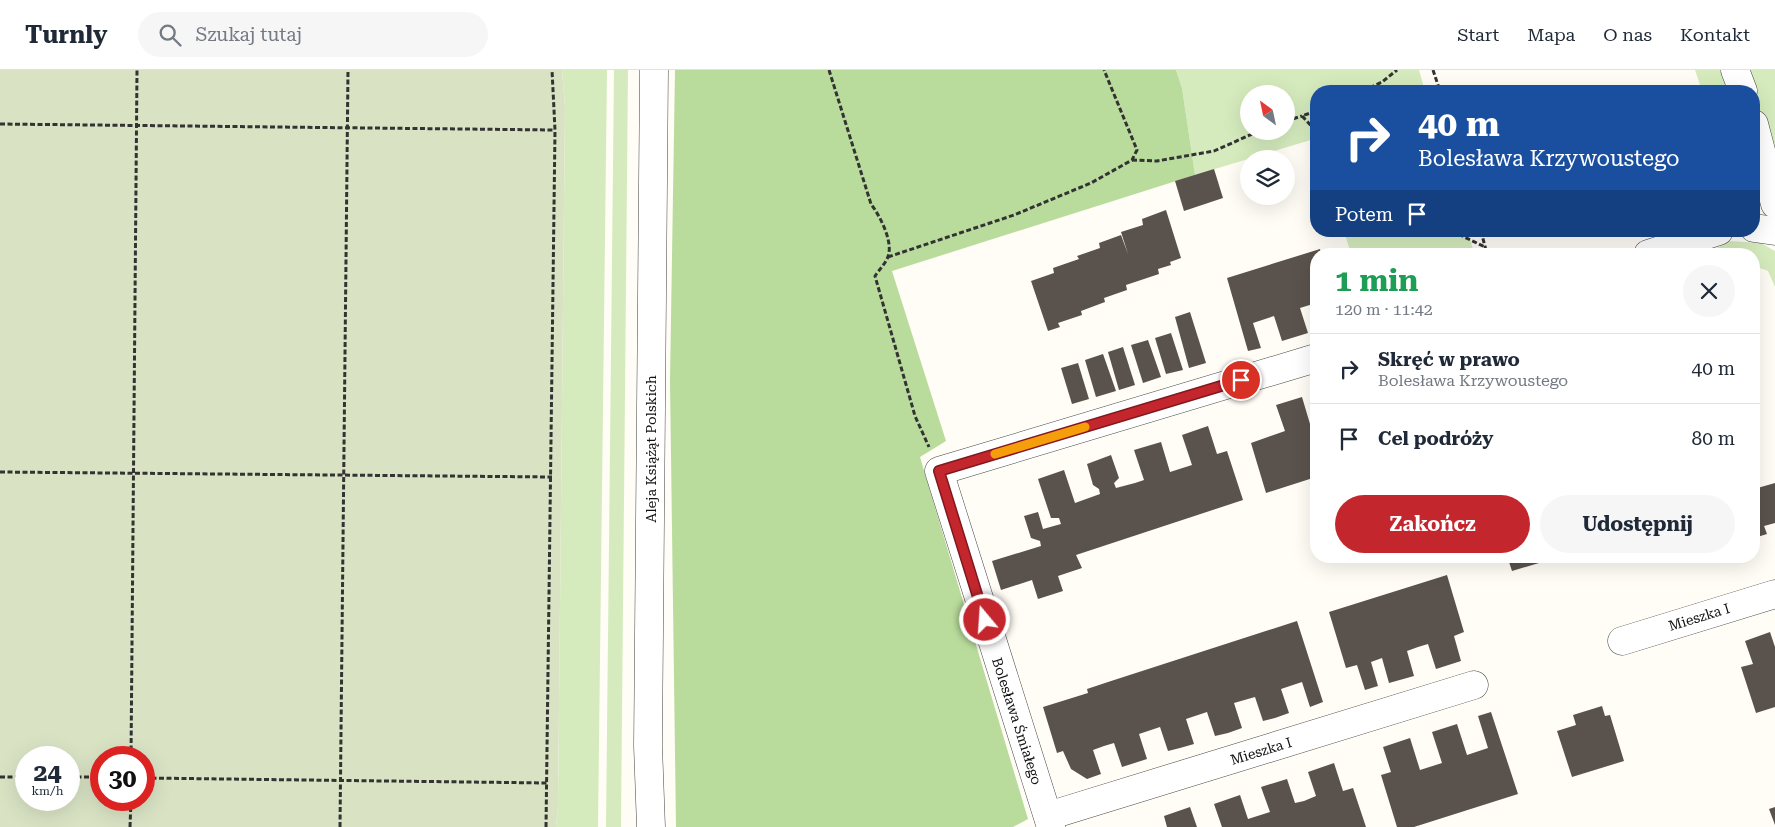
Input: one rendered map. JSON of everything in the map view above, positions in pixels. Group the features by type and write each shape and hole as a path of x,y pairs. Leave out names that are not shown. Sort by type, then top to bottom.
{"street":[{"name":"Aleja Książąt Polskich","path":"651,827 648,736 654,70"},
{"path":"1735,70 1741,85"},
{"path":"1760,147 1775,204"},
{"path":"1760,229 1775,232"},
{"path":"1667,248 1700,237"},
{"path":"939,471 1310,360"},
{"name":"Bolesława Śmiałego","path":"939,471 1050,822"},
{"name":"Mieszka I","path":"1622,641 1775,594"},
{"name":"Mieszka I","path":"1050,822 1474,685"}],"path":[{"path":"131,746 137,70"},
{"path":"340,827 348,70"},
{"path":"546,827 552,476 554,130 552,70"},
{"path":"829,70 871,204 882,219 887,239 888,258"},
{"path":"1104,70 1137,150 1132,160"},
{"path":"1376,85 1397,70"},
{"path":"1433,70 1438,85"},
{"path":"1295,119 1310,113"},
{"path":"1302,116 1310,125"},
{"path":"0,124 554,130"},
{"path":"939,471 915,416 875,276 888,258 1014,215 1091,183 1132,160 1157,161 1214,152 1240,140"},
{"path":"1464,237 1485,247"},
{"path":"1482,237 1485,247"},
{"path":"0,472 552,476"},
{"path":"0,776 15,777"},
{"path":"155,778 548,783"},
{"path":"130,827 131,811"}],"green space":[{"path":"0,70 562,70 565,106 558,805 556,827 0,827"},
{"path":"562,70 607,70 598,827 556,827 558,805 565,106"},
{"path":"614,70 628,70 621,827 606,827"},
{"path":"675,70 1176,70 1182,88 1195,175 892,271 946,441 920,457 1028,819 1013,827 676,827 670,381"},
{"path":"1176,70 1419,70 1423,85 1310,85 1310,140 1278,150 1240,150 1240,161 1195,175 1182,88"},
{"path":"1695,70 1720,70 1726,85 1700,85"},
{"path":"1744,70 1775,70 1775,159 1760,116 1760,85 1749,85"},
{"path":"1346,237 1470,237 1472,248 1349,248"},
{"path":"1729,241 1761,243 1775,251 1775,287 1768,271 1760,268 1760,248 1717,248"}],"building":[{"path":"1214,169 1223,198 1184,211 1175,181"},
{"path":"1166,210 1181,258 1170,262 1171,265 1158,269 1159,274 1126,285 1127,290 1104,298 1105,302 1081,311 1082,315 1058,323 1060,327 1048,331 1031,281 1054,273 1053,268 1079,259 1077,256 1100,248 1099,243 1121,235 1128,254 1121,232 1143,225 1142,219"},
{"path":"1310,252 1310,305 1300,308 1308,333 1282,341 1274,316 1253,323 1261,348 1248,351 1227,278"},
{"path":"1190,312 1206,363 1189,368 1175,317"},
{"path":"1171,333 1183,370 1166,374 1155,338"},
{"path":"1148,340 1161,377 1143,383 1131,345"},
{"path":"1123,347 1135,385 1119,390 1108,352"},
{"path":"1103,354 1116,391 1096,397 1085,360"},
{"path":"1078,363 1089,399 1072,404 1061,368"},
{"path":"1302,397 1310,424 1310,479 1266,493 1251,443 1285,431 1276,405"},
{"path":"1208,426 1217,454 1227,451 1243,500 1076,555 1082,568 1058,576 1063,591 1038,599 1032,580 1001,590 992,561 1041,546 1040,541 1031,538 1024,516 1038,512 1043,529 1061,524 1059,518 1051,518 1038,479 1064,470 1075,503 1100,494 1099,489 1093,485 1087,464 1111,455 1119,478 1114,483 1116,488 1135,483 1144,480 1134,450 1161,442 1170,472 1192,465 1182,435"},
{"path":"1775,483 1775,523 1764,526 1767,534 1760,536 1760,487"},
{"path":"1509,563 1539,563 1512,571"},
{"path":"1447,575 1464,632 1454,636 1461,661 1436,669 1428,644 1418,647 1407,651 1414,676 1389,683 1382,658 1371,662 1378,686 1365,690 1357,665 1346,668 1329,612"},
{"path":"1297,621 1323,702 1310,707 1302,682 1281,689 1289,713 1275,718 1263,721 1255,697 1234,703 1242,728 1215,736 1207,712 1186,719 1194,744 1168,751 1160,727 1139,734 1147,759 1122,767 1114,743 1093,750 1101,774 1087,779 1071,769 1063,751 1057,753 1043,707 1088,693 1087,689"},
{"path":"1770,632 1775,647 1775,707 1756,713 1741,667 1753,664 1745,641"},
{"path":"1602,706 1605,716 1610,715 1624,761 1572,777 1557,731 1576,725 1573,715"},
{"path":"1491,712 1518,794 1414,827 1397,827 1381,775 1391,772 1383,747 1410,738 1420,770 1442,763 1432,732 1457,724 1467,755 1488,748 1478,716"},
{"path":"1334,763 1343,791 1353,788 1366,827 1222,827 1214,804 1240,795 1248,819 1270,812 1261,787 1287,779 1295,803 1304,801 1316,796 1308,772"},
{"path":"1190,807 1197,827 1167,827 1164,816"},
{"path":"1775,807 1775,825 1769,809"}],"slow traffic":[{"path":"995,454 1085,427"}],"route":[{"path":"985,620 939,471 1241,380"}]}
